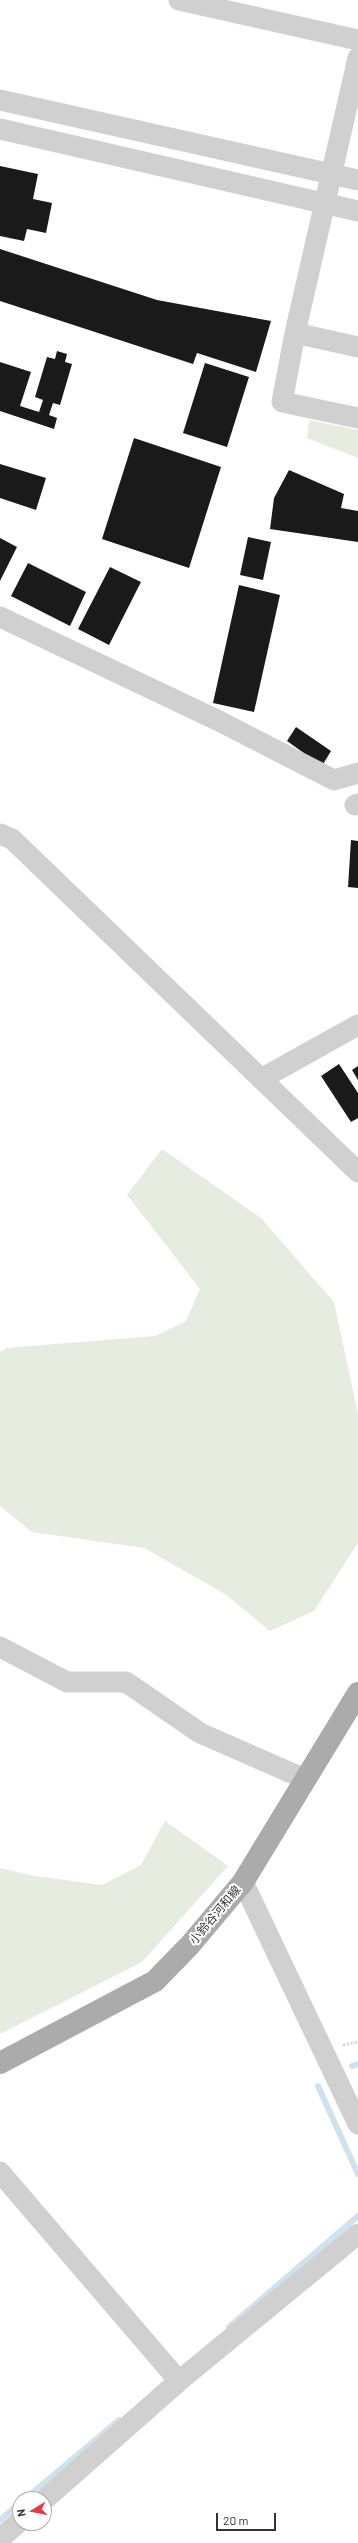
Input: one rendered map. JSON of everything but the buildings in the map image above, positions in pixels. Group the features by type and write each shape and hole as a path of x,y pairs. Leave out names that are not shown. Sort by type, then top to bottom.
{"main road":[{"name":"小鈴谷河和線","path":"0,2063 155,1981 190,1945 243,1882 358,1693"}],"street":[{"path":"179,0 231,6 358,40"},
{"path":"358,58 294,333 282,402 358,418"},
{"path":"0,100 358,180"},
{"path":"0,129 358,211"},
{"path":"294,333 358,347"},
{"path":"0,617 217,720 334,780 358,773"},
{"path":"0,834 12,839 358,1172"},
{"path":"261,1079 358,1025"},
{"path":"0,1647 67,1682 126,1682 200,1733 306,1778"},
{"path":"243,1882 358,2124"},
{"path":"0,2172 179,2381"},
{"path":"52,2493 179,2381 358,2234"},
{"path":"0,2538 12,2528"}],"shaded area":[{"path":"309,420 358,430 358,458 307,438"},
{"path":"162,1149 261,1218 334,1302 358,1414 358,1543 314,1611 270,1631 225,1594 144,1548 32,1532 0,1506 0,1352 6,1348 155,1336 186,1321 200,1289 127,1195"},
{"path":"165,1821 228,1866 142,1962 0,2034 0,1868 35,1876 102,1885 141,1865"}],"waterway":[{"path":"352,2066 358,2064"},
{"path":"318,2086 358,2174"},
{"path":"229,2327 358,2216"},
{"path":"35,2491 119,2420"},
{"path":"0,2520 12,2510"}]}
